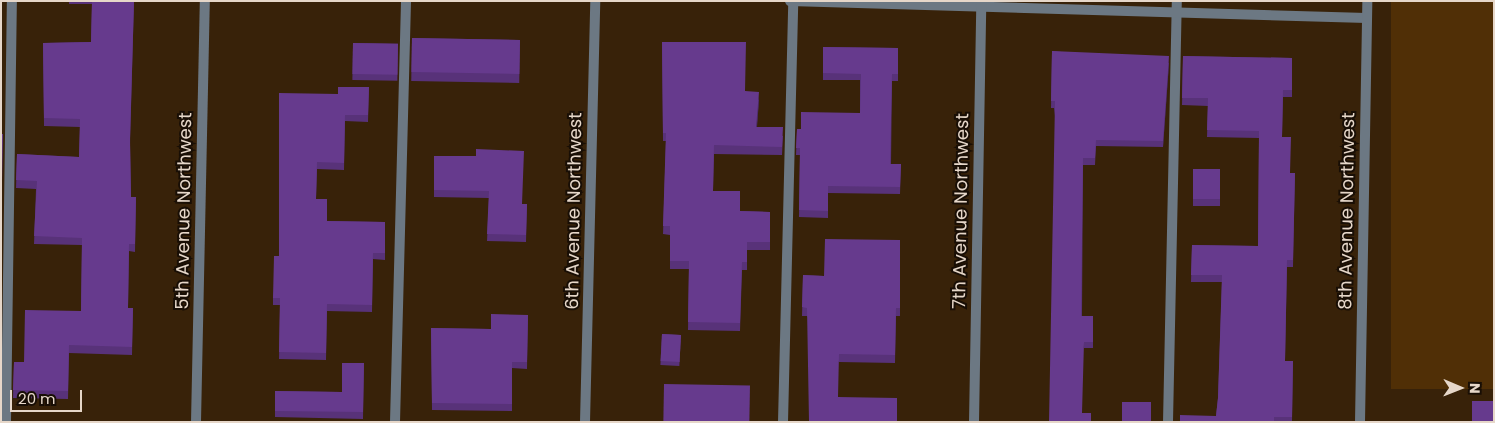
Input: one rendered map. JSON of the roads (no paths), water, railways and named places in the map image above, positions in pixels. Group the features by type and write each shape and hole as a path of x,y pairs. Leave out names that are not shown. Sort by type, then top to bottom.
{"street":[{"path":"6,422 12,1"},
{"name":"5th Avenue Northwest","path":"196,422 205,1"},
{"path":"395,422 406,1"},
{"name":"6th Avenue Northwest","path":"585,422 595,1"},
{"path":"790,1 980,5 1367,18"},
{"path":"783,422 793,1"},
{"path":"1168,422 1177,1"},
{"name":"8th Avenue Northwest","path":"1360,422 1368,1"},
{"name":"7th Avenue Northwest","path":"974,422 980,5"}]}
